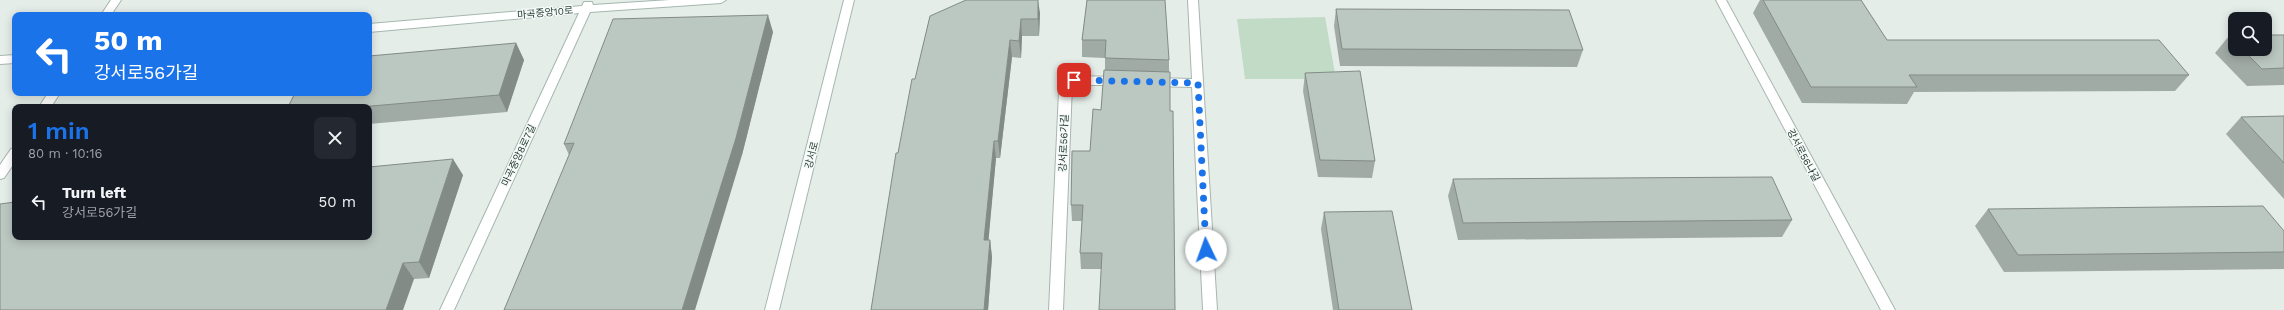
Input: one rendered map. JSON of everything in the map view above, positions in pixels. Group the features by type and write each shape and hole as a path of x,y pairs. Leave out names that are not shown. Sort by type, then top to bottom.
{"street":[{"path":"108,12 116,0"},
{"name":"마곡중앙10로","path":"372,28 588,4 721,0"},
{"name":"강서로","path":"772,310 849,0"},
{"path":"1193,0 1210,310"},
{"name":"강서로56나길","path":"1721,0 1888,310"},
{"name":"마곡중앙8로7길","path":"447,310 588,4"},
{"path":"0,60 12,59"},
{"name":"강서로56가길","path":"1056,310 1065,91 1067,83 1074,80 1198,83"},
{"path":"0,175 12,157"}],"green space":[{"path":"1325,17 1336,79 1245,79 1237,19"}],"building":[{"path":"966,0 1038,0 1038,19 1021,19 1019,41 1010,40 998,141 994,141 984,240 990,240 984,310 871,310 896,153 898,153 912,79 915,79 930,16"},
{"path":"1087,0 1165,0 1169,60 1105,58 1106,40 1082,40"},
{"path":"1763,0 1861,0 1887,40 2159,40 2189,75 1909,75 1917,87 1811,87"},
{"path":"1336,9 1569,10 1583,50 1342,49"},
{"path":"768,15 736,138 682,310 504,310 574,143 564,144 613,19"},
{"path":"2272,35 2284,35 2284,68 2262,69 2249,56 2272,56"},
{"path":"516,43 499,95 372,106 372,104 290,104 294,96 372,96 372,56"},
{"path":"1104,70 1170,72 1170,111 1173,111 1175,310 1099,310 1102,253 1080,253 1083,205 1071,205 1072,151 1090,151 1093,109 1101,110"},
{"path":"1360,71 1375,161 1320,160 1305,73"},
{"path":"2284,116 2284,163 2241,117"},
{"path":"453,159 419,262 403,263 386,310 0,310 0,204 12,202 12,240 372,240 372,167"},
{"path":"1772,177 1792,220 1463,223 1453,179"},
{"path":"2263,206 2284,231 2284,252 2018,255 1988,209"},
{"path":"1392,211 1412,310 1339,310 1324,212"}],"route":[{"path":"1074,80 1198,83 1206,250"}]}
